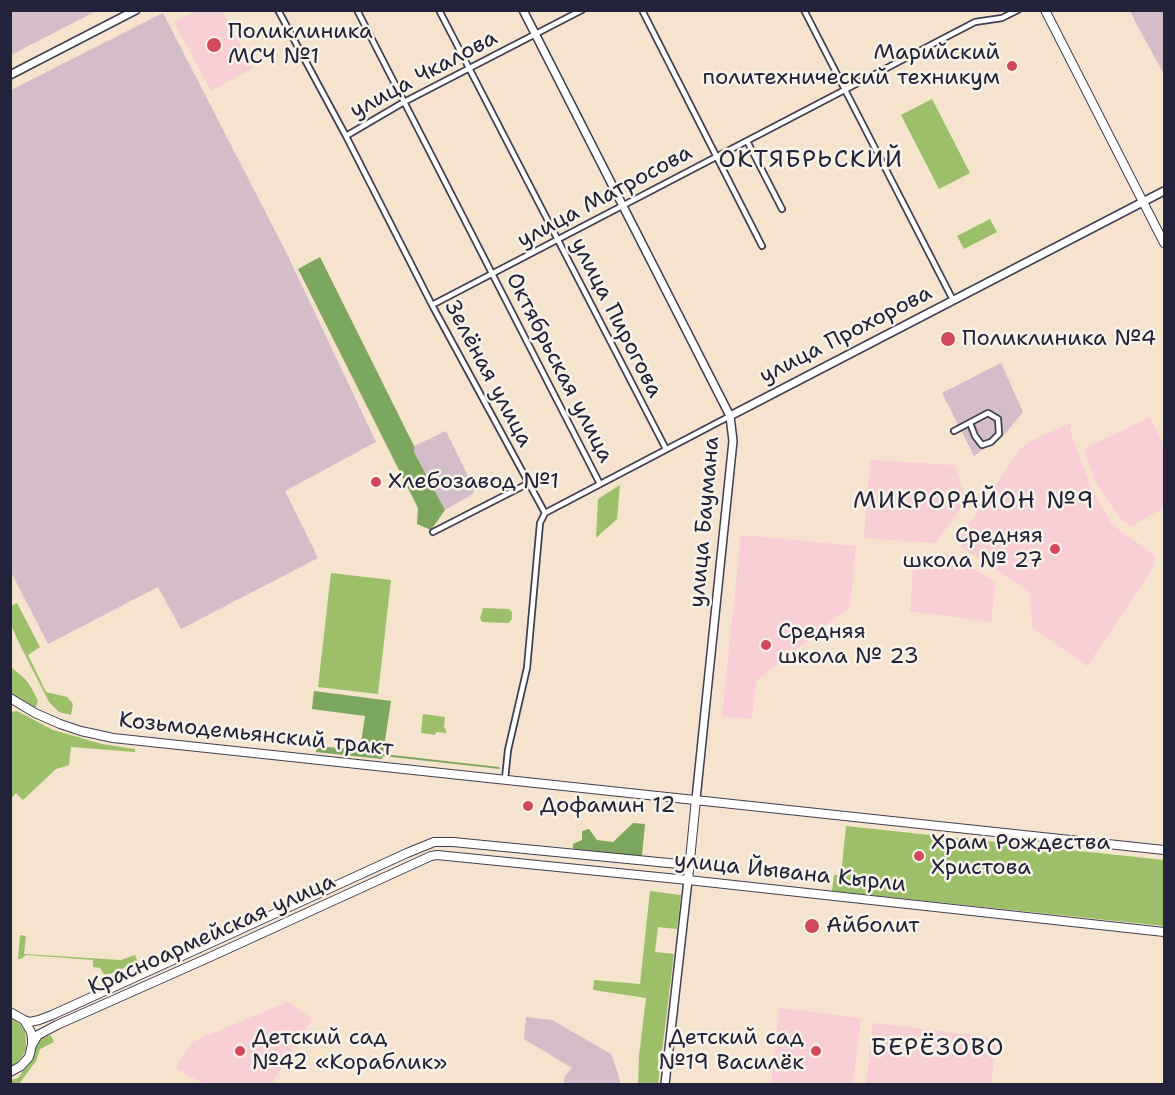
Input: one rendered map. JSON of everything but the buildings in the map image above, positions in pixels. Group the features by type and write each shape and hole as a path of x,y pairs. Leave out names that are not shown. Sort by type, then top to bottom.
{"main road":[{"path":"1045,10 1164,243"},
{"name":"Козьмодемьянский тракт","path":"10,698 35,713 69,727 113,738 505,779"},
{"path":"505,779 1164,850"},
{"name":"улица Баумана","path":"688,880 696,799"},
{"name":"улица Йывана Кырли","path":"407,852 426,844 444,841 689,865"},
{"path":"407,852 413,865"},
{"name":"Красноармейская улица","path":"24,1020 30,1022 39,1020 407,852"},
{"path":"573,868 575,854"},
{"name":"улица Йывана Кырли","path":"413,865 431,856 443,855 1164,932"},
{"name":"Красноармейская улица","path":"10,1072 29,1057 38,1035 57,1025 413,865"},
{"path":"290,906 295,918"},
{"path":"258,921 263,933"},
{"path":"11,1011 24,1020 31,1032 32,1045"}],"street":[{"path":"10,75 136,10"},
{"name":"Зелёная улица","path":"278,10 432,305 545,513"},
{"name":"Октябрьская улица","path":"357,10 600,484"},
{"name":"улица Пирогова","path":"439,10 666,449"},
{"name":"улица Баумана","path":"523,10 730,416 733,441 696,799"},
{"name":"улица Чкалова","path":"345,136 404,102 582,10"},
{"path":"642,10 762,246"},
{"path":"804,10 953,300"},
{"name":"улица Матросова","path":"432,305 975,22 1002,18 1018,10"},
{"path":"747,141 782,209"},
{"name":"улица Прохорова","path":"545,513 1164,191"},
{"path":"954,431 988,413 998,419 999,434 991,442 982,445 975,436 970,423"},
{"path":"433,532 529,483"},
{"path":"505,779 508,750 527,668 540,523 545,513"},
{"name":"улица Баумана","path":"664,1084 688,880"}],"shaded area":[{"path":"11,10 96,10 96,11 11,55"},
{"name":"Поликлиника МСЧ №1","path":"197,10 222,11 253,68 211,91 174,22"},
{"path":"1130,11 1164,11 1164,74 1138,27"},
{"path":"163,13 287,254 376,442 285,491 318,558 181,629 158,587 48,644 11,572 11,90"},
{"path":"1001,363 1023,412 1004,435 974,456 942,393"},
{"path":"1150,417 1164,447 1164,508 1131,526 1121,520 1094,480 1084,449"},
{"name":"Средняя школа № 27","path":"1071,423 1070,431 1090,485 1112,525 1155,555 1154,566 1087,666 1033,628 1029,592 956,543 1021,448 1032,440"},
{"path":"446,431 474,488 473,494 445,510 414,452 414,446"},
{"path":"870,460 955,465 966,500 936,543 864,538"},
{"name":"Средняя школа № 23","path":"741,535 856,546 850,607 756,681 752,719 722,716"},
{"path":"914,554 948,554 996,582 991,622 910,611"},
{"name":"Детский сад №42 «Кораблик»","path":"287,1002 312,1018 272,1084 204,1084 176,1068 192,1042"},
{"name":"Детский сад №19 Василёк","path":"779,1008 861,1018 853,1084 771,1084"},
{"path":"526,1017 552,1020 611,1054 620,1084 563,1084 565,1076 572,1068 524,1039"},
{"path":"873,1023 997,1038 991,1084 866,1084"}],"green space":[{"path":"932,99 970,173 939,189 901,115"},
{"path":"990,219 997,232 964,249 957,236"},
{"path":"320,257 414,446 414,452 445,510 431,530 417,524 418,508 298,269"},
{"path":"620,485 617,519 596,538 598,499"},
{"path":"331,573 391,580 378,694 318,687"},
{"path":"17,603 40,647 28,655 46,692 67,697 73,704 71,715 59,712 49,702 20,645 11,625 10,606"},
{"path":"483,608 509,609 512,612 512,619 509,623 482,622 480,618"},
{"path":"10,666 31,687 38,701 36,707 25,704 11,693"},
{"path":"314,691 391,701 383,754 499,767 500,769 383,756 382,759 316,752 317,746 360,750 365,716 312,709"},
{"path":"17,711 53,730 102,744 135,749 135,752 71,747 69,765 56,769 23,800 16,793 11,799 11,712"},
{"path":"423,714 445,717 446,733 436,732 435,735 421,733"},
{"path":"633,823 645,824 642,855 638,858 577,851 573,848 573,844 582,840 582,831 589,829 597,840 613,842"},
{"path":"846,826 1164,860 1164,926 832,891 834,875 841,875"},
{"path":"650,891 681,895 677,929 658,927 655,952 674,954 658,1084 638,1084 646,998 593,990 594,980 640,984"},
{"path":"20,935 26,936 24,954 121,960 135,955 138,962 105,976 100,968 93,967 93,960 26,955 18,959"},
{"path":"11,1017 20,1024 25,1032 26,1049 22,1057 11,1066"},
{"path":"51,1035 54,1042 40,1049 36,1061 19,1084 11,1084 11,1080 18,1078 26,1067 40,1039"}],"place":[{"name":"Поликлиника МСЧ №1","path":"214,45"},
{"name":"Марийский политехнический техникум","path":"1012,66"},
{"name":"Поликлиника №4","path":"948,339"},
{"name":"Хлебозавод №1","path":"376,482"},
{"name":"Средняя школа № 27","path":"1055,549"},
{"name":"Средняя школа № 23","path":"766,645"},
{"name":"Дофамин 12","path":"528,806"},
{"name":"Храм Рождества Христова","path":"919,856"},
{"name":"Айболит","path":"812,926"},
{"name":"Детский сад №42 «Кораблик»","path":"240,1051"},
{"name":"Детский сад №19 Василёк","path":"816,1051"}],"district":[{"name":"ОКТЯБРЬСКИЙ","path":"811,161"},
{"name":"МИКРОРАЙОН №9","path":"974,502"},
{"name":"БЕРЁЗОВО","path":"938,1049"}]}
